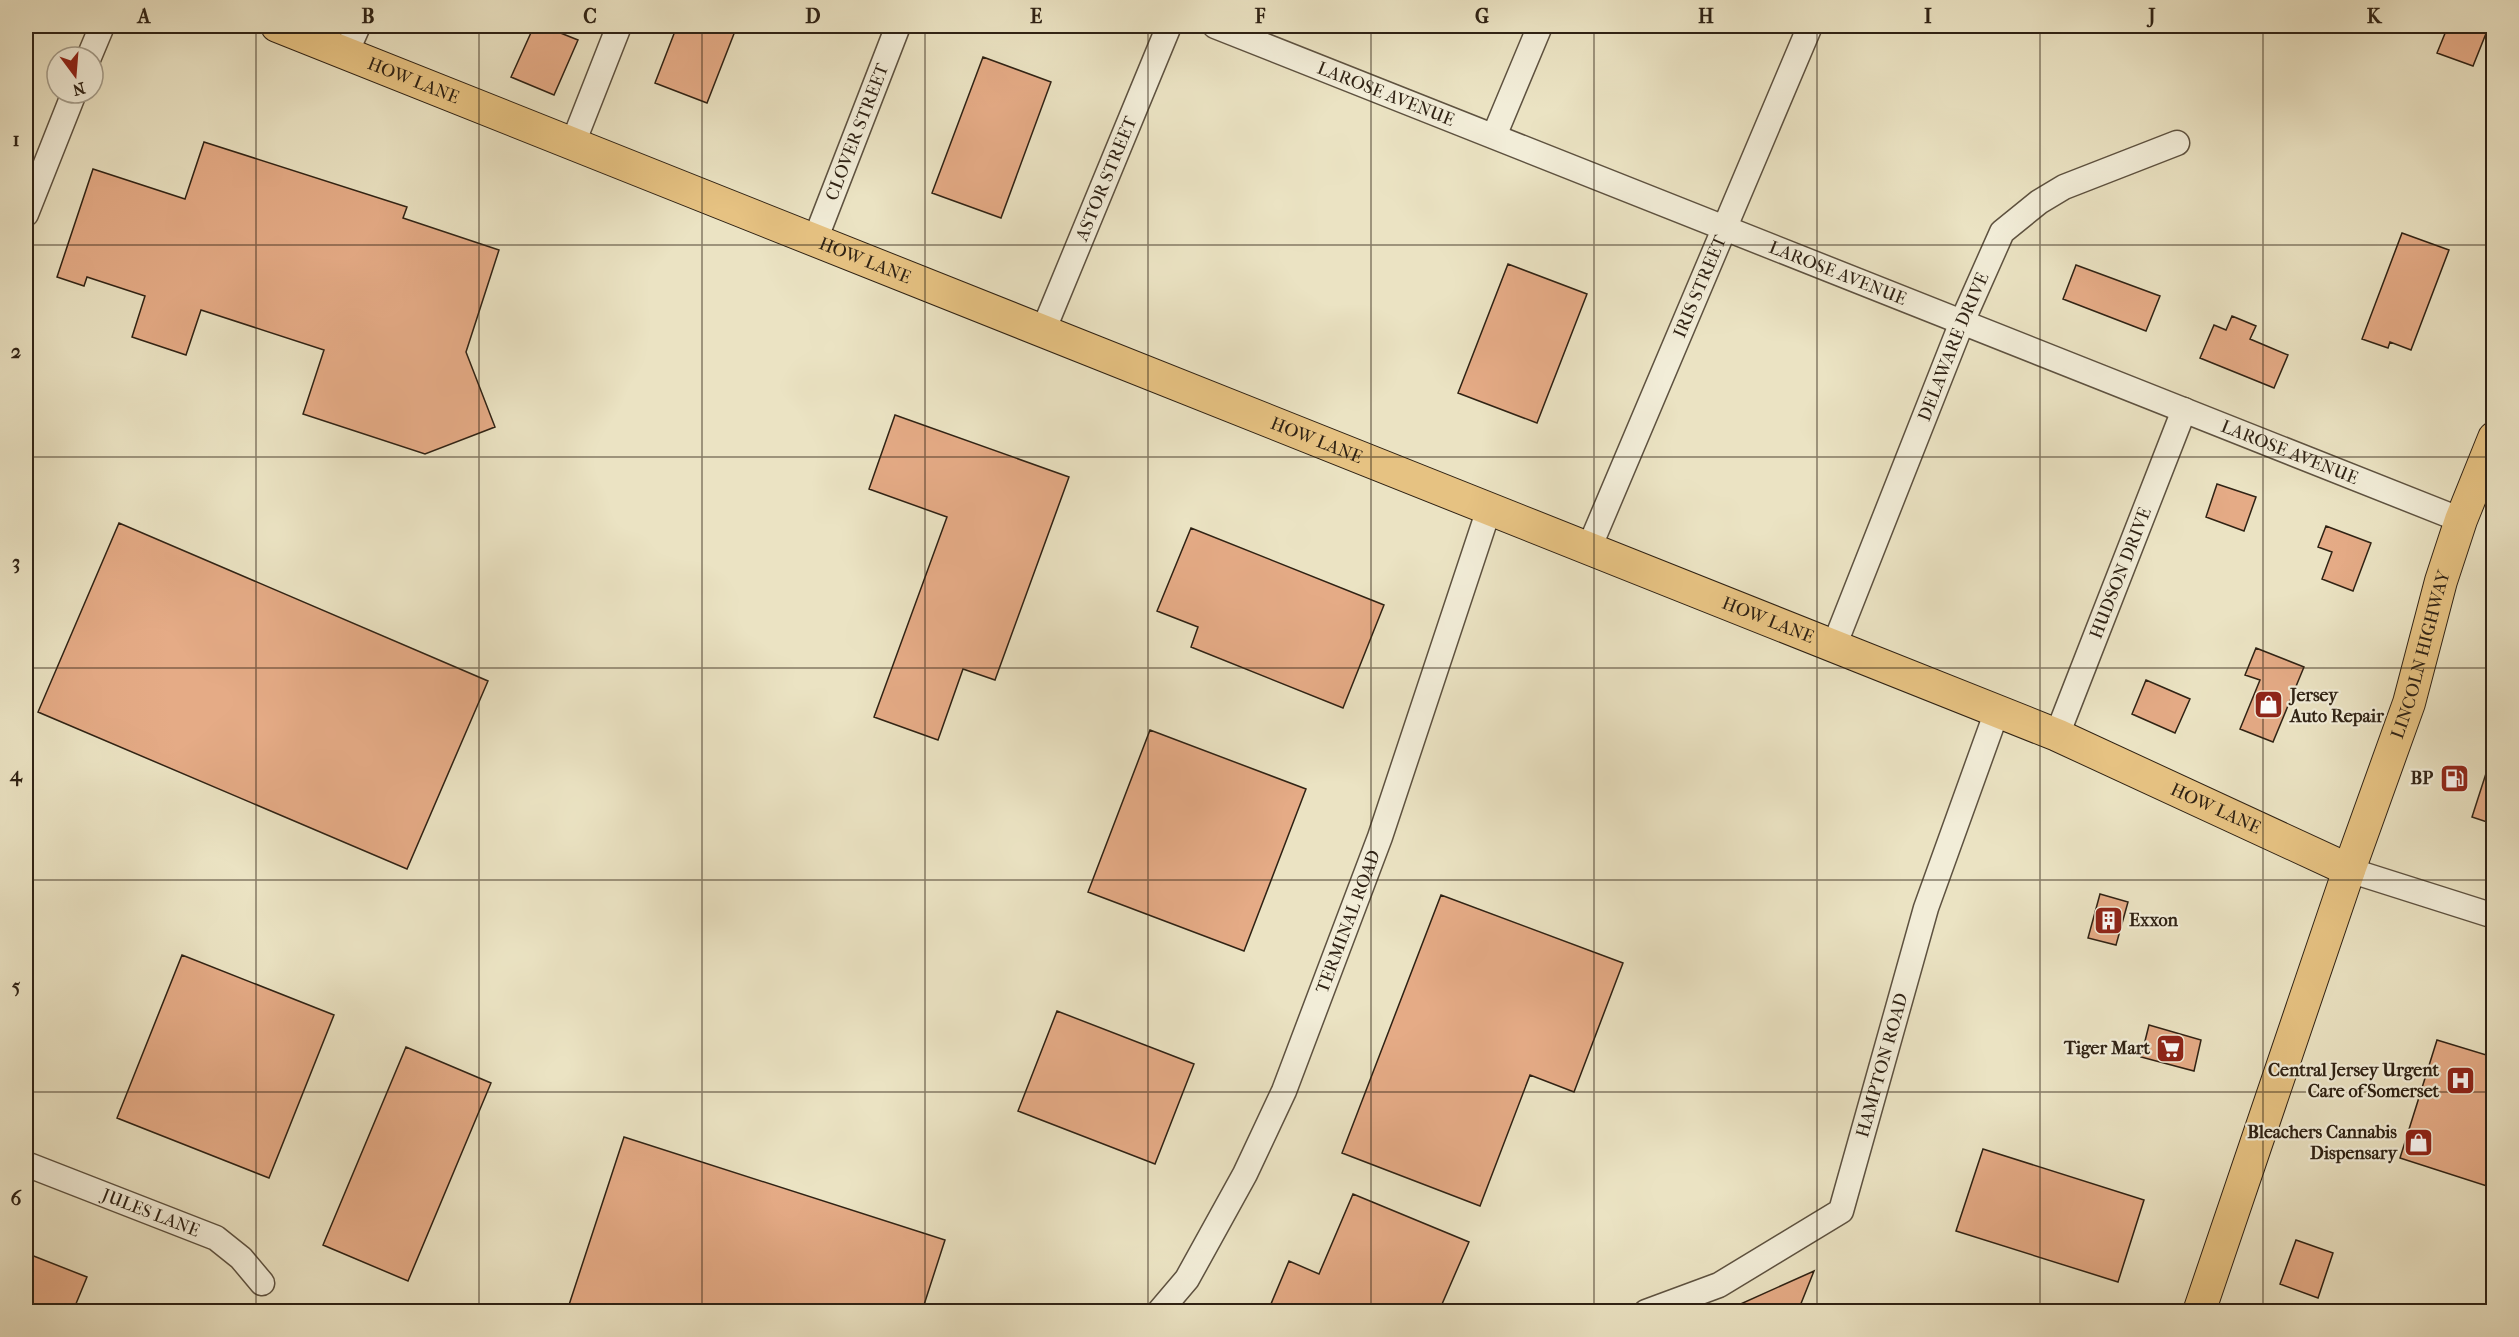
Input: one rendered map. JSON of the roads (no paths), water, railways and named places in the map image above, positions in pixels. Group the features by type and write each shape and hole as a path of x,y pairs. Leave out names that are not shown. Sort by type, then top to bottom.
{"main road":[{"name":"HOW LANE","path":"277,26 352,39 573,144 2057,735 2349,870"},
{"name":"LINCOLN HIGHWAY","path":"2199,1311 2349,870 2409,703 2441,581 2493,438"}],"street":[{"path":"94,45 102,26"},
{"path":"573,144 619,26"},
{"name":"CLOVER STREET","path":"815,240 898,26"},
{"name":"ASTOR STREET","path":"1043,331 1169,26"},
{"name":"LAROSE AVENUE","path":"1215,26 2462,520"},
{"path":"1494,136 1540,26"},
{"name":"IRIS STREET","path":"1589,548 1809,26"},
{"path":"26,214 69,105"},
{"name":"DELAWARE DRIVE","path":"1834,646 1962,322 2002,232 2039,202 2064,187 2177,143"},
{"name":"HUDSON DRIVE","path":"2057,735 2184,410"},
{"name":"TERMINAL ROAD","path":"1159,1311 1187,1279 1245,1174 1284,1091 1380,837 1489,509"},
{"name":"HAMPTON ROAD","path":"1646,1311 1719,1285 1841,1212 1926,908 1997,711"},
{"path":"2349,870 2493,916"},
{"name":"JULES LANE","path":"26,1164 216,1238 242,1258 262,1283"}],"place":[{"name":"Jersey Auto Repair","path":"2269,705"},
{"name":"BP","path":"2454,778"},
{"name":"Exxon","path":"2108,920"},
{"name":"Tiger Mart","path":"2171,1048"},
{"name":"Central Jersey Urgent Care of Somerset","path":"2460,1080"},
{"name":"Bleachers Cannabis Dispensary","path":"2418,1142"}]}
